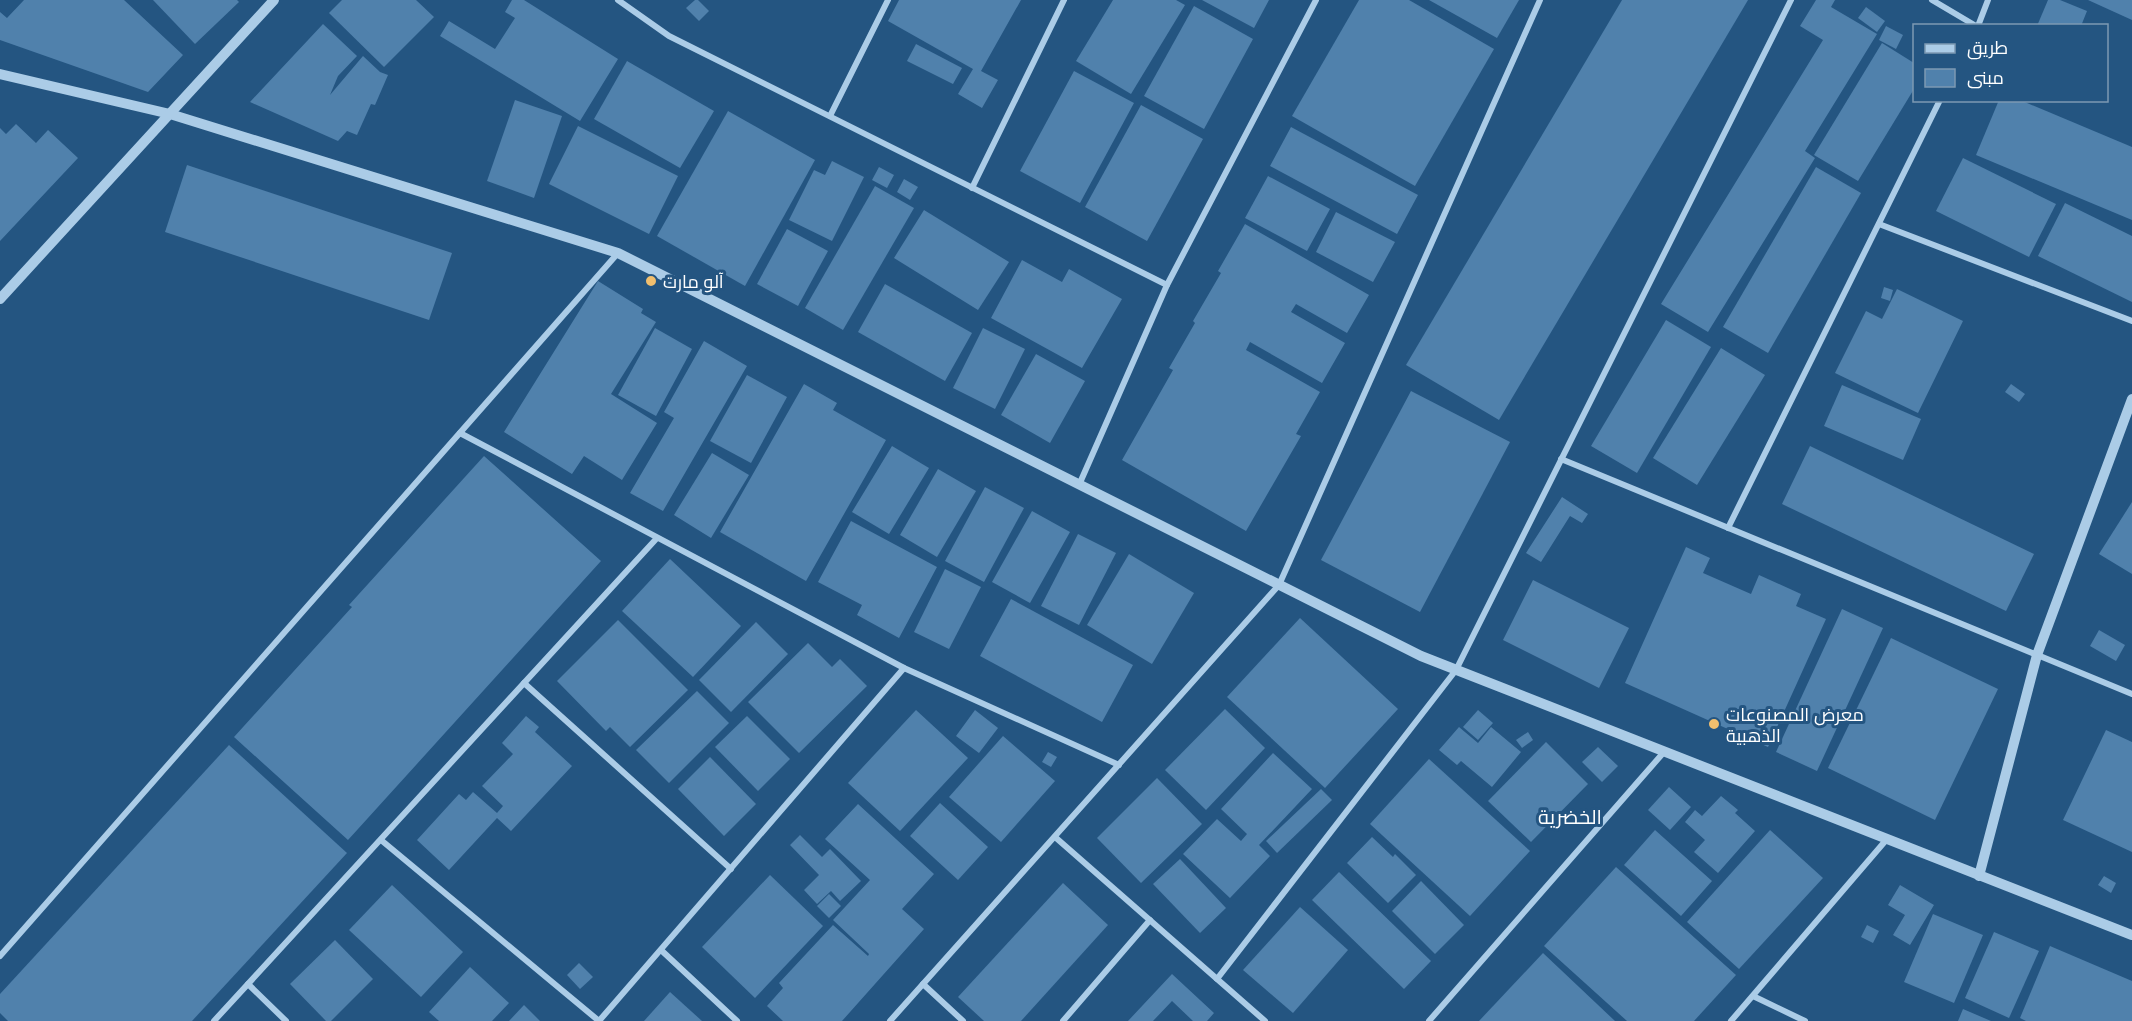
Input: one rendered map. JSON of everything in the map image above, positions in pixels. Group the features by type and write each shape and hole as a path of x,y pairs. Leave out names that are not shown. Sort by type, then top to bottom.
{"street":[{"path":"0,299 274,0"},
{"path":"618,0 669,36 1167,285"},
{"path":"830,116 888,0"},
{"path":"972,188 1064,0"},
{"path":"1079,485 1167,285 1317,0"},
{"path":"890,1021 1279,585 1540,0"},
{"path":"1216,979 1456,670 1791,0"},
{"path":"1932,0 1974,24"},
{"path":"1978,24 1988,0"},
{"path":"0,74 170,114 618,253 1420,656 2132,935"},
{"path":"1728,528 1939,102"},
{"path":"1879,224 2132,321"},
{"path":"0,956 618,253"},
{"path":"1979,876 2037,655 2132,399"},
{"path":"460,433 904,669 1119,765"},
{"path":"1561,459 2132,694"},
{"path":"214,1021 657,538"},
{"path":"381,840 599,1021 904,669"},
{"path":"524,683 731,869"},
{"path":"1429,1021 1664,752"},
{"path":"1055,837 1265,1021"},
{"path":"1731,1021 1887,839"},
{"path":"1063,1021 1150,920"},
{"path":"661,950 737,1021"},
{"path":"248,984 286,1021"},
{"path":"923,984 963,1021"},
{"path":"1753,996 1805,1021"}],"building":[{"path":"24,0 124,0 183,55 148,92 0,40 0,12 7,18"},
{"path":"153,0 237,0 239,2 195,44"},
{"path":"342,0 416,0 434,17 384,67 329,13"},
{"path":"512,0 524,0 618,59 580,121 440,36 449,21 495,49 515,18 505,12"},
{"path":"698,0 709,11 699,21 686,8"},
{"path":"899,0 1021,0 981,71 998,80 982,108 958,94 973,69 888,21"},
{"path":"1113,0 1176,0 1185,5 1131,94 1076,61"},
{"path":"1202,0 1269,0 1254,28"},
{"path":"1359,0 1409,0 1494,49 1415,186 1292,116"},
{"path":"1429,0 1519,0 1497,38"},
{"path":"1622,0 1748,0 1499,420 1406,365"},
{"path":"1816,0 1835,0 1831,7 1877,34 1805,151 1815,158 1708,332 1661,304 1823,40 1800,26"},
{"path":"2048,0 2060,0 2087,11 2082,24 2038,24"},
{"path":"2088,0 2132,0 2132,20"},
{"path":"1194,6 1253,39 1204,129 1144,96"},
{"path":"1866,7 1885,21 1877,32 1858,18"},
{"path":"323,24 357,56 338,76 330,95 363,56 380,72 388,75 375,105 371,104 357,135 347,131 338,141 250,102"},
{"path":"1886,26 1903,35 1896,49 1879,40"},
{"path":"1882,43 1913,62 1913,91 1858,181 1814,155"},
{"path":"916,44 962,68 953,84 907,61"},
{"path":"627,61 714,111 680,168 594,119"},
{"path":"1074,71 1134,103 1080,203 1020,171"},
{"path":"515,100 562,116 534,198 487,181"},
{"path":"1998,102 2025,102 2132,147 2132,220 1976,155"},
{"path":"1141,105 1203,139 1147,241 1085,207"},
{"path":"728,111 815,160 745,286 657,236"},
{"path":"16,124 36,143 48,130 78,158 0,241 0,128 6,134"},
{"path":"578,126 678,176 649,234 549,184"},
{"path":"1291,127 1418,195 1397,234 1270,166"},
{"path":"1963,158 2056,204 2029,257 1936,211"},
{"path":"832,161 864,177 832,241 789,220 814,170 825,175"},
{"path":"187,165 452,253 429,320 165,232"},
{"path":"879,167 894,175 887,188 872,180"},
{"path":"1816,167 1861,193 1768,353 1723,327"},
{"path":"1268,176 1330,209 1307,251 1245,218"},
{"path":"904,179 918,187 910,200 897,192"},
{"path":"875,186 914,208 843,330 805,308"},
{"path":"2065,203 2132,236 2132,302 2038,256"},
{"path":"924,210 1009,262 978,310 894,258"},
{"path":"1336,212 1395,242 1373,282 1316,252"},
{"path":"1245,224 1369,295 1347,333 1296,304 1291,312 1345,343 1322,383 1250,342 1246,350 1320,392 1296,434 1301,436 1246,531 1122,460 1173,370 1169,368 1195,323 1193,321 1221,273 1218,271"},
{"path":"787,229 828,251 798,306 757,284"},
{"path":"1022,260 1062,282 1069,269 1122,299 1082,368 991,318"},
{"path":"598,281 643,309 641,313 656,322 611,394 657,423 622,480 584,456 572,474 504,432"},
{"path":"885,284 972,333 945,381 858,332"},
{"path":"1884,287 1893,290 1890,301 1881,298"},
{"path":"1897,289 1963,321 1918,413 1835,373 1866,311 1882,319"},
{"path":"1666,320 1711,347 1637,473 1591,446"},
{"path":"655,328 692,349 656,416 618,395"},
{"path":"983,328 1025,349 995,409 953,388"},
{"path":"704,341 747,366 663,511 630,493 674,418 664,412"},
{"path":"1721,348 1765,375 1697,485 1653,458"},
{"path":"1036,354 1085,381 1050,443 1001,415"},
{"path":"747,375 787,397 751,463 710,441"},
{"path":"804,384 837,403 833,410 886,440 806,581 720,532"},
{"path":"2011,384 2025,394 2019,402 2005,392"},
{"path":"1842,385 1921,419 1903,460 1824,426"},
{"path":"1411,391 1510,442 1420,612 1321,560"},
{"path":"892,446 929,468 889,534 852,512"},
{"path":"1810,446 2034,554 2006,611 1782,504"},
{"path":"712,453 749,475 711,538 674,515"},
{"path":"484,456 601,561 348,840 234,737 352,607 349,605"},
{"path":"938,469 976,491 937,557 900,535"},
{"path":"985,487 1024,508 984,582 945,561"},
{"path":"1562,497 1588,514 1582,523 1570,516 1541,562 1526,553"},
{"path":"2132,502 2132,574 2099,554"},
{"path":"1032,511 1070,532 1030,603 992,582"},
{"path":"851,521 937,567 899,638 857,615 862,605 818,582"},
{"path":"1078,534 1116,553 1079,625 1041,606"},
{"path":"1686,547 1710,558 1703,573 1751,594 1759,575 1801,594 1796,606 1826,619 1768,747 1625,683"},
{"path":"1129,554 1194,593 1152,664 1087,625"},
{"path":"670,559 741,626 693,677 622,611"},
{"path":"945,569 981,587 949,649 914,632"},
{"path":"1533,580 1629,628 1599,688 1503,640"},
{"path":"1011,599 1133,665 1102,722 980,656"},
{"path":"1842,609 1883,628 1817,771 1776,752"},
{"path":"1300,618 1398,709 1325,788 1227,697"},
{"path":"618,620 688,690 630,747 610,727 606,731 557,681"},
{"path":"756,622 788,654 731,712 699,680"},
{"path":"2099,630 2125,645 2116,661 2090,646"},
{"path":"1891,638 1998,689 1935,820 1828,768"},
{"path":"808,643 832,667 840,659 867,686 799,753 748,702"},
{"path":"697,691 729,723 669,783 636,750"},
{"path":"1225,709 1265,748 1206,810 1165,770"},
{"path":"916,710 968,758 900,831 848,783"},
{"path":"975,710 998,728 979,753 956,736"},
{"path":"1478,710 1493,723 1478,740 1463,727"},
{"path":"526,716 539,727 535,732 572,766 511,831 497,818 449,870 417,840 459,794 466,800 473,792 497,813 503,806 482,786 513,754 502,743"},
{"path":"747,716 790,759 758,791 715,747"},
{"path":"1459,727 1478,743 1491,727 1521,752 1492,787 1461,761 1457,765 1439,750"},
{"path":"2106,730 2132,742 2132,852 2063,820"},
{"path":"1528,732 1533,740 1522,748 1516,740"},
{"path":"1003,736 1055,781 1001,842 949,797"},
{"path":"1546,742 1588,784 1531,842 1488,801"},
{"path":"229,745 347,853 192,1021 8,1021 0,1013 0,994"},
{"path":"1598,747 1618,766 1602,782 1582,762"},
{"path":"1048,752 1057,757 1051,767 1042,762"},
{"path":"1273,753 1312,789 1259,845 1270,856 1230,898 1183,854 1217,819 1241,841 1247,834 1221,809"},
{"path":"710,757 756,804 724,836 678,789"},
{"path":"1429,759 1530,851 1470,916 1370,824"},
{"path":"1157,778 1202,824 1141,883 1097,838"},
{"path":"1669,787 1691,807 1670,830 1648,810"},
{"path":"1321,789 1332,800 1277,853 1266,841"},
{"path":"1721,796 1738,810 1735,813 1755,831 1718,873 1694,852 1705,840 1685,822 1695,810 1702,816"},
{"path":"940,803 988,847 958,880 910,836"},
{"path":"858,804 934,874 902,909 924,929 842,1021 783,1021 767,1006 783,988 779,983 833,925 868,956 869,954 833,920 870,880 825,839"},
{"path":"1655,830 1712,881 1681,916 1624,865"},
{"path":"1770,830 1823,878 1739,969 1687,922"},
{"path":"800,835 822,857 830,849 861,881 840,901 831,891 817,904 804,890 819,875 790,845"},
{"path":"1372,837 1393,857 1395,854 1416,875 1388,903 1347,863"},
{"path":"1180,859 1226,908 1200,933 1153,884"},
{"path":"1616,867 1736,975 1694,1021 1627,1021 1544,946"},
{"path":"1339,872 1431,961 1404,989 1312,900"},
{"path":"770,875 823,926 755,998 702,947"},
{"path":"2104,876 2116,883 2111,893 2098,885"},
{"path":"1421,881 1464,925 1435,954 1392,911"},
{"path":"1063,883 1108,925 1021,1021 984,1021 958,997"},
{"path":"392,885 463,952 421,997 349,930"},
{"path":"1900,885 1934,905 1910,945 1893,935 1905,915 1888,905"},
{"path":"829,894 841,906 829,918 817,906"},
{"path":"1300,907 1348,950 1293,1013 1243,970"},
{"path":"1933,914 1983,935 1954,1003 1904,982"},
{"path":"1867,925 1879,931 1873,943 1861,937"},
{"path":"1994,932 2039,951 2009,1018 1965,998"},
{"path":"335,940 373,979 331,1021 326,1021 290,984"},
{"path":"2050,946 2132,981 2132,1021 2026,1021 2020,1018"},
{"path":"1543,953 1615,1021 1479,1021"},
{"path":"579,963 593,977 580,989 567,975"},
{"path":"470,967 509,1003 492,1021 439,1021 429,1012"},
{"path":"1172,974 1214,1013 1207,1021 1193,1021 1172,1001 1153,1021 1128,1021"},
{"path":"670,992 702,1021 644,1021"},
{"path":"524,1005 540,1021 509,1021"},
{"path":"1963,1009 1991,1021 1958,1021"}],"place":[{"name":"آلو مارت","path":"651,281"},
{"name":"معرض المصنوعات الذهبية","path":"1714,724"}],"district":[{"name":"الخضرية","path":"1570,816"}]}
